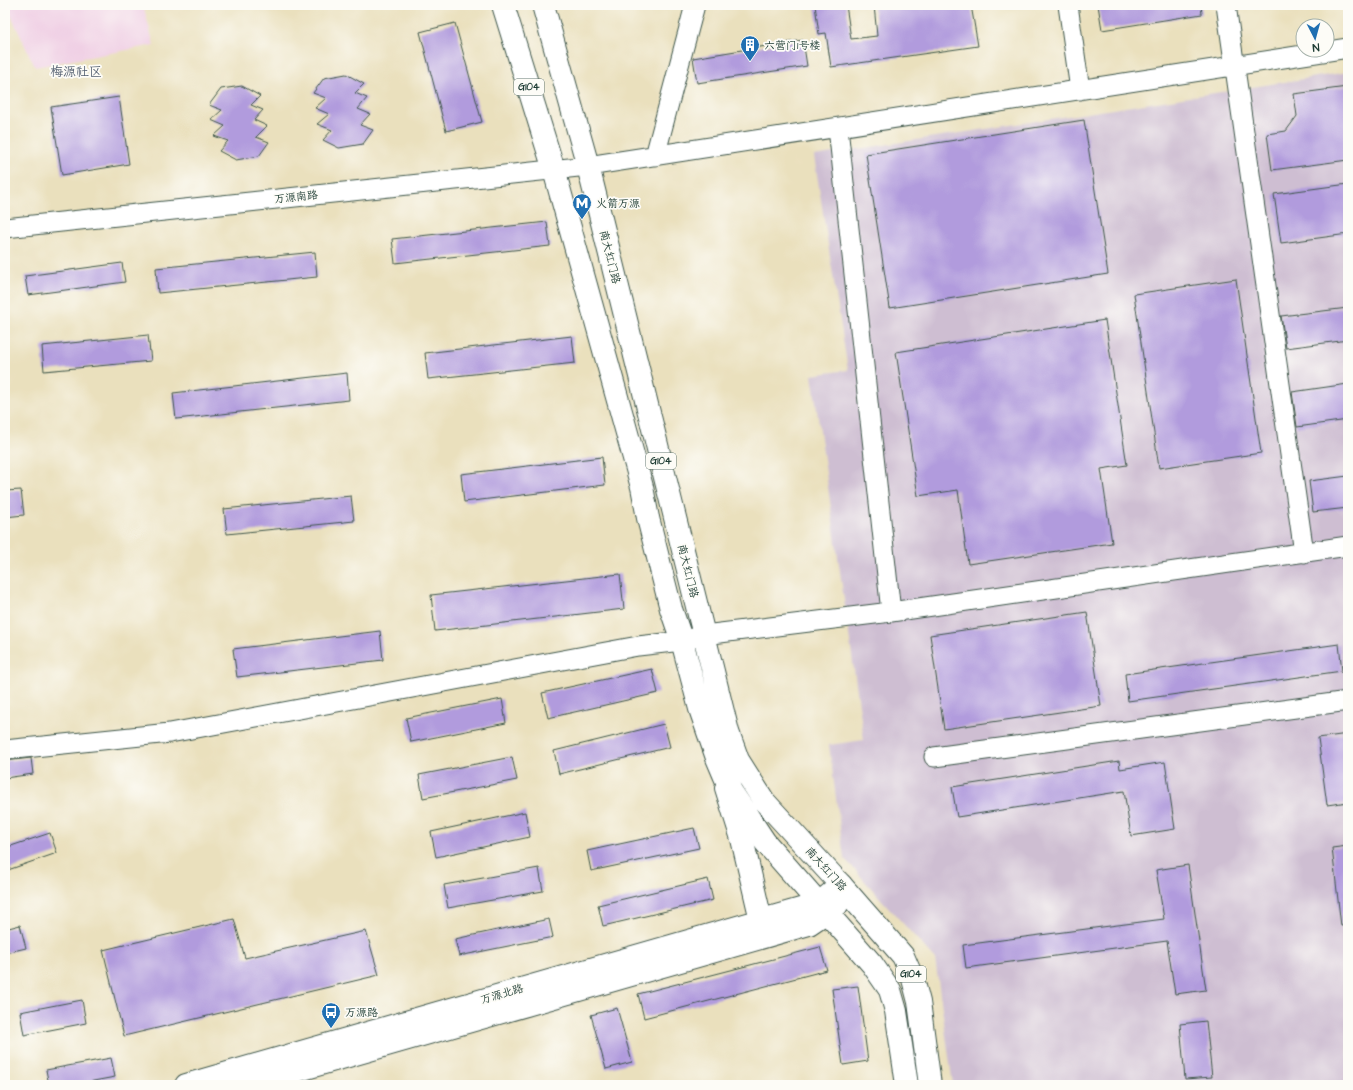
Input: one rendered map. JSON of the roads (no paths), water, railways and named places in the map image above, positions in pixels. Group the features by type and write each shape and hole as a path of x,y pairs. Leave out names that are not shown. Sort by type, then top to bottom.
{"main road":[{"name":"G104","path":"503,5 554,170 642,487 648,518 669,601 682,641 700,709 717,758 731,791 740,807 765,842 872,964 890,990 896,1011 907,1085"},
{"name":"南大红门路","path":"542,5 588,166 728,732 738,760 764,801 845,889 903,956 913,979 919,1002 930,1085"},
{"path":"717,758 742,839 761,920"},
{"path":"823,909 845,889"},
{"name":"万源北路","path":"186,1085 761,920 823,909"},
{"name":"万源北路","path":"247,1085 809,924 823,909"}],"street":[{"path":"655,156 695,5"},
{"path":"1068,5 1080,90"},
{"path":"1226,5 1304,553"},
{"name":"万源南路","path":"5,228 588,166 1348,48"},
{"path":"838,128 892,612"},
{"path":"5,750 170,734 630,647 682,641 704,635 892,612 1348,546"},
{"path":"934,757 1348,702"}],"place":[{"name":"六营门1号楼","path":"750,62"},
{"name":"火箭万源","path":"582,220"},
{"name":"万源路","path":"331,1029"}],"district":[{"name":"梅源社区","path":"76,72"}]}
